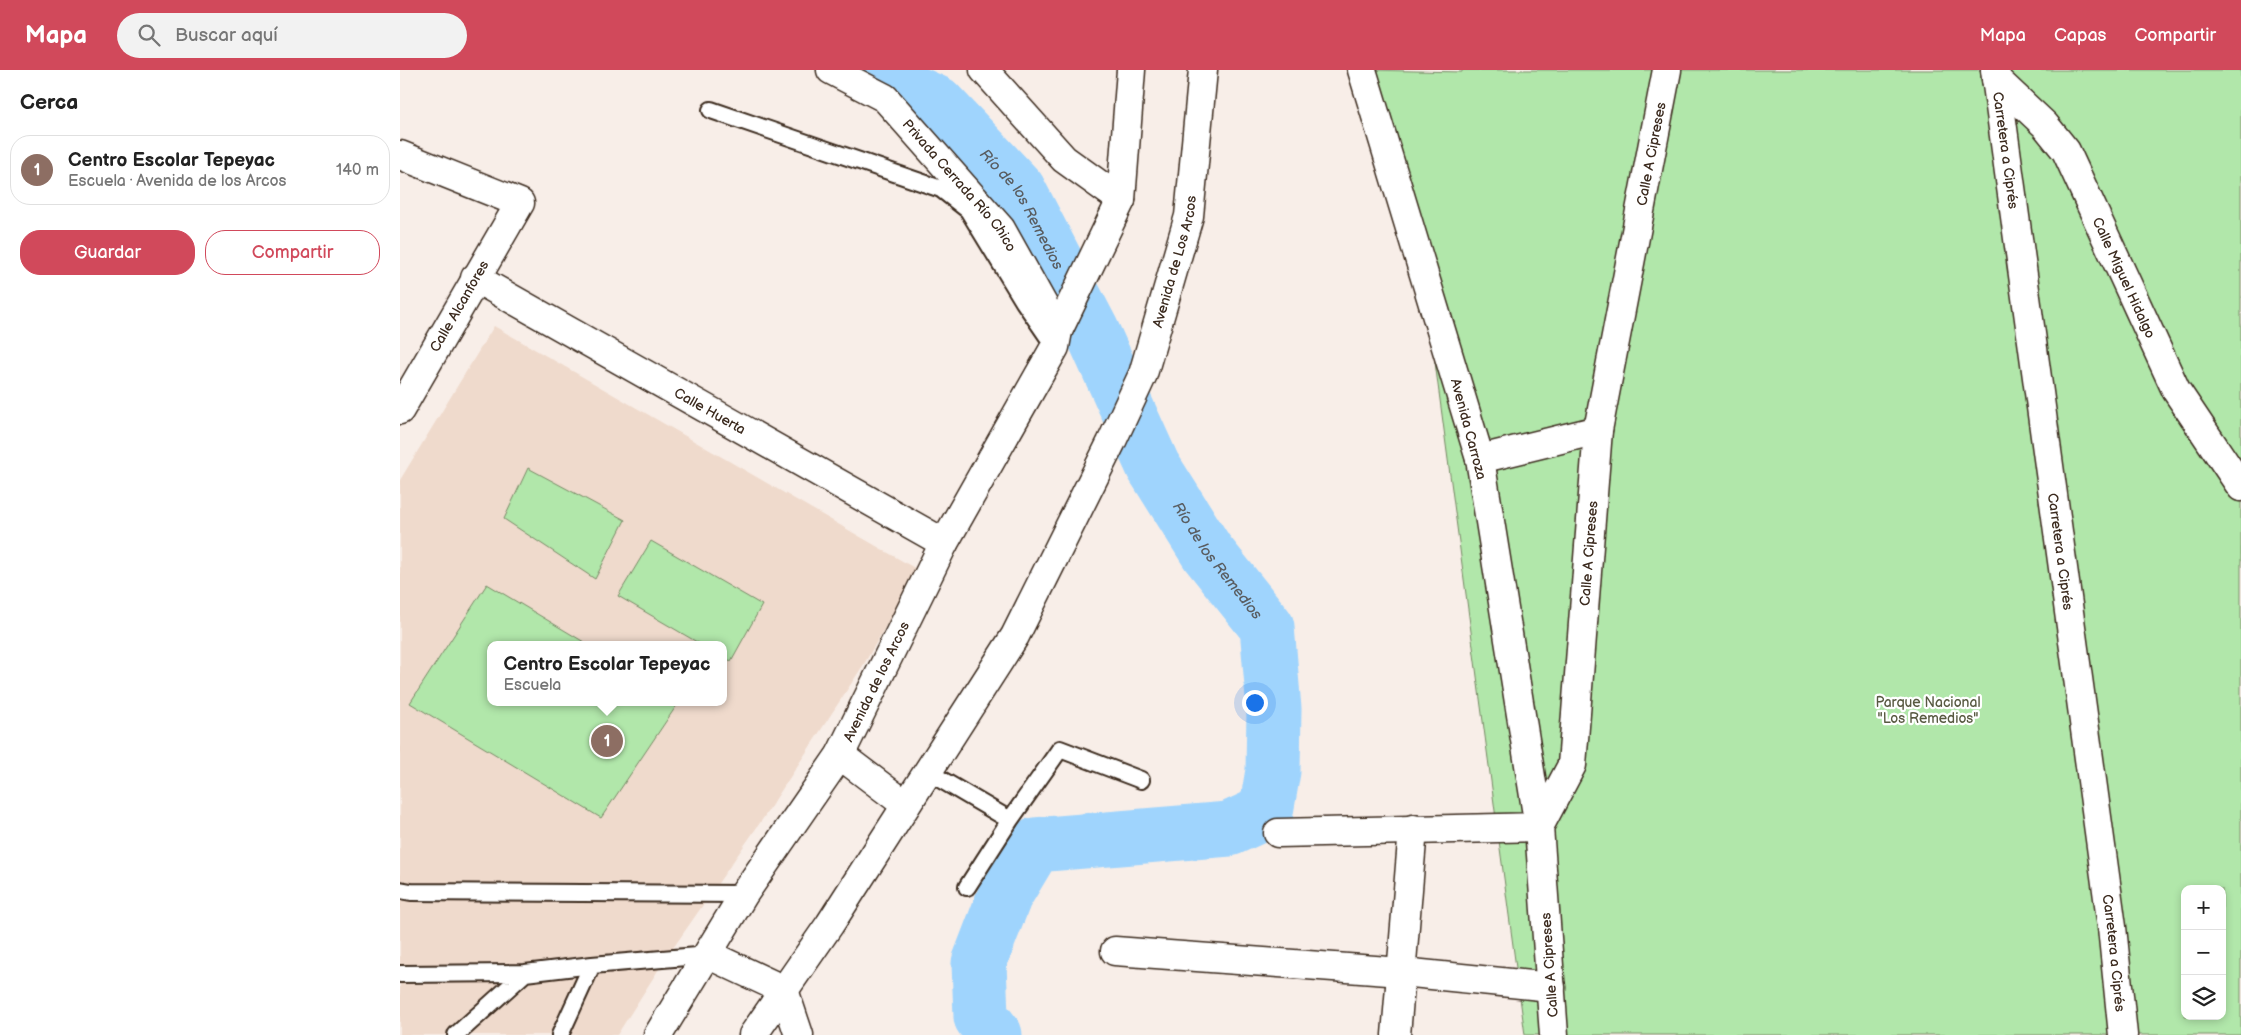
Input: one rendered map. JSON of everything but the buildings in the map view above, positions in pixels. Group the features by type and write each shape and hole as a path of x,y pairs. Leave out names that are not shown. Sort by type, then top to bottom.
{"street":[{"name":"Privada Cerrada Río Chico","path":"831,70 885,98 1001,229 1060,330"},
{"path":"984,70 1064,159 1122,200"},
{"path":"1060,330 1122,200 1131,70"},
{"name":"Avenida de Los Arcos","path":"928,772 1015,636 1111,443 1143,374 1189,216 1203,70"},
{"name":"Avenida Carroza","path":"1362,70 1480,459 1539,827"},
{"name":"Calle A Cipreses","path":"1554,1035 1539,827 1572,765 1598,430 1667,70"},
{"name":"Calle Miguel Hidalgo","path":"1996,74 2045,125 2066,151 2176,390 2241,487"},
{"name":"Carretera a Ciprés","path":"1996,74 2112,927 2123,1035"},
{"name":"Calle Alcanfores","path":"400,156 520,203 400,410"},
{"name":"Calle Huerta","path":"475,278 944,543"},
{"name":"Avenida de los Arcos","path":"658,1035 709,955 744,894 840,755 944,543 1060,330"},
{"path":"1480,459 1598,430"},
{"path":"840,755 906,805"},
{"path":"754,1035 830,924 928,772"},
{"path":"1278,833 1539,827"},
{"path":"1396,1035 1413,829"},
{"path":"1115,951 1402,972 1551,987"},
{"path":"709,955 784,990 799,1035"}],"lane":[{"path":"711,110 941,188 968,210 1024,302 1060,330"},
{"path":"967,886 1060,748 1141,780"},
{"path":"928,772 1010,820"},
{"path":"400,890 411,892 744,894"},
{"path":"400,974 525,973 709,955"},
{"path":"560,1035 592,965"},
{"path":"456,1035 525,973"}],"shaded area":[{"path":"494,326 918,570 864,664 764,817 662,964 617,1035 400,1035 400,480"}],"green space":[{"name":"Parque Nacional \"Los Remedios\"","path":"1366,70 1462,72 1462,70 2241,70 2241,1035 1525,1035 1434,355"},
{"path":"528,468 625,520 595,579 504,519"},
{"path":"651,541 762,605 731,661 727,659 727,641 695,641 618,596"},
{"path":"487,584 582,641 487,641 487,706 676,706 601,818 410,703"}],"waterway":[{"name":"Río de los Remedios","path":"863,70 937,103 1018,189 1092,331 1153,466 1207,552 1267,627 1274,709 1273,771 1266,812 1229,829 1035,845 1005,895 979,963 981,1017 995,1035"}],"place":[{"name":"Centro Escolar Tepeyac","path":"607,741"}]}
